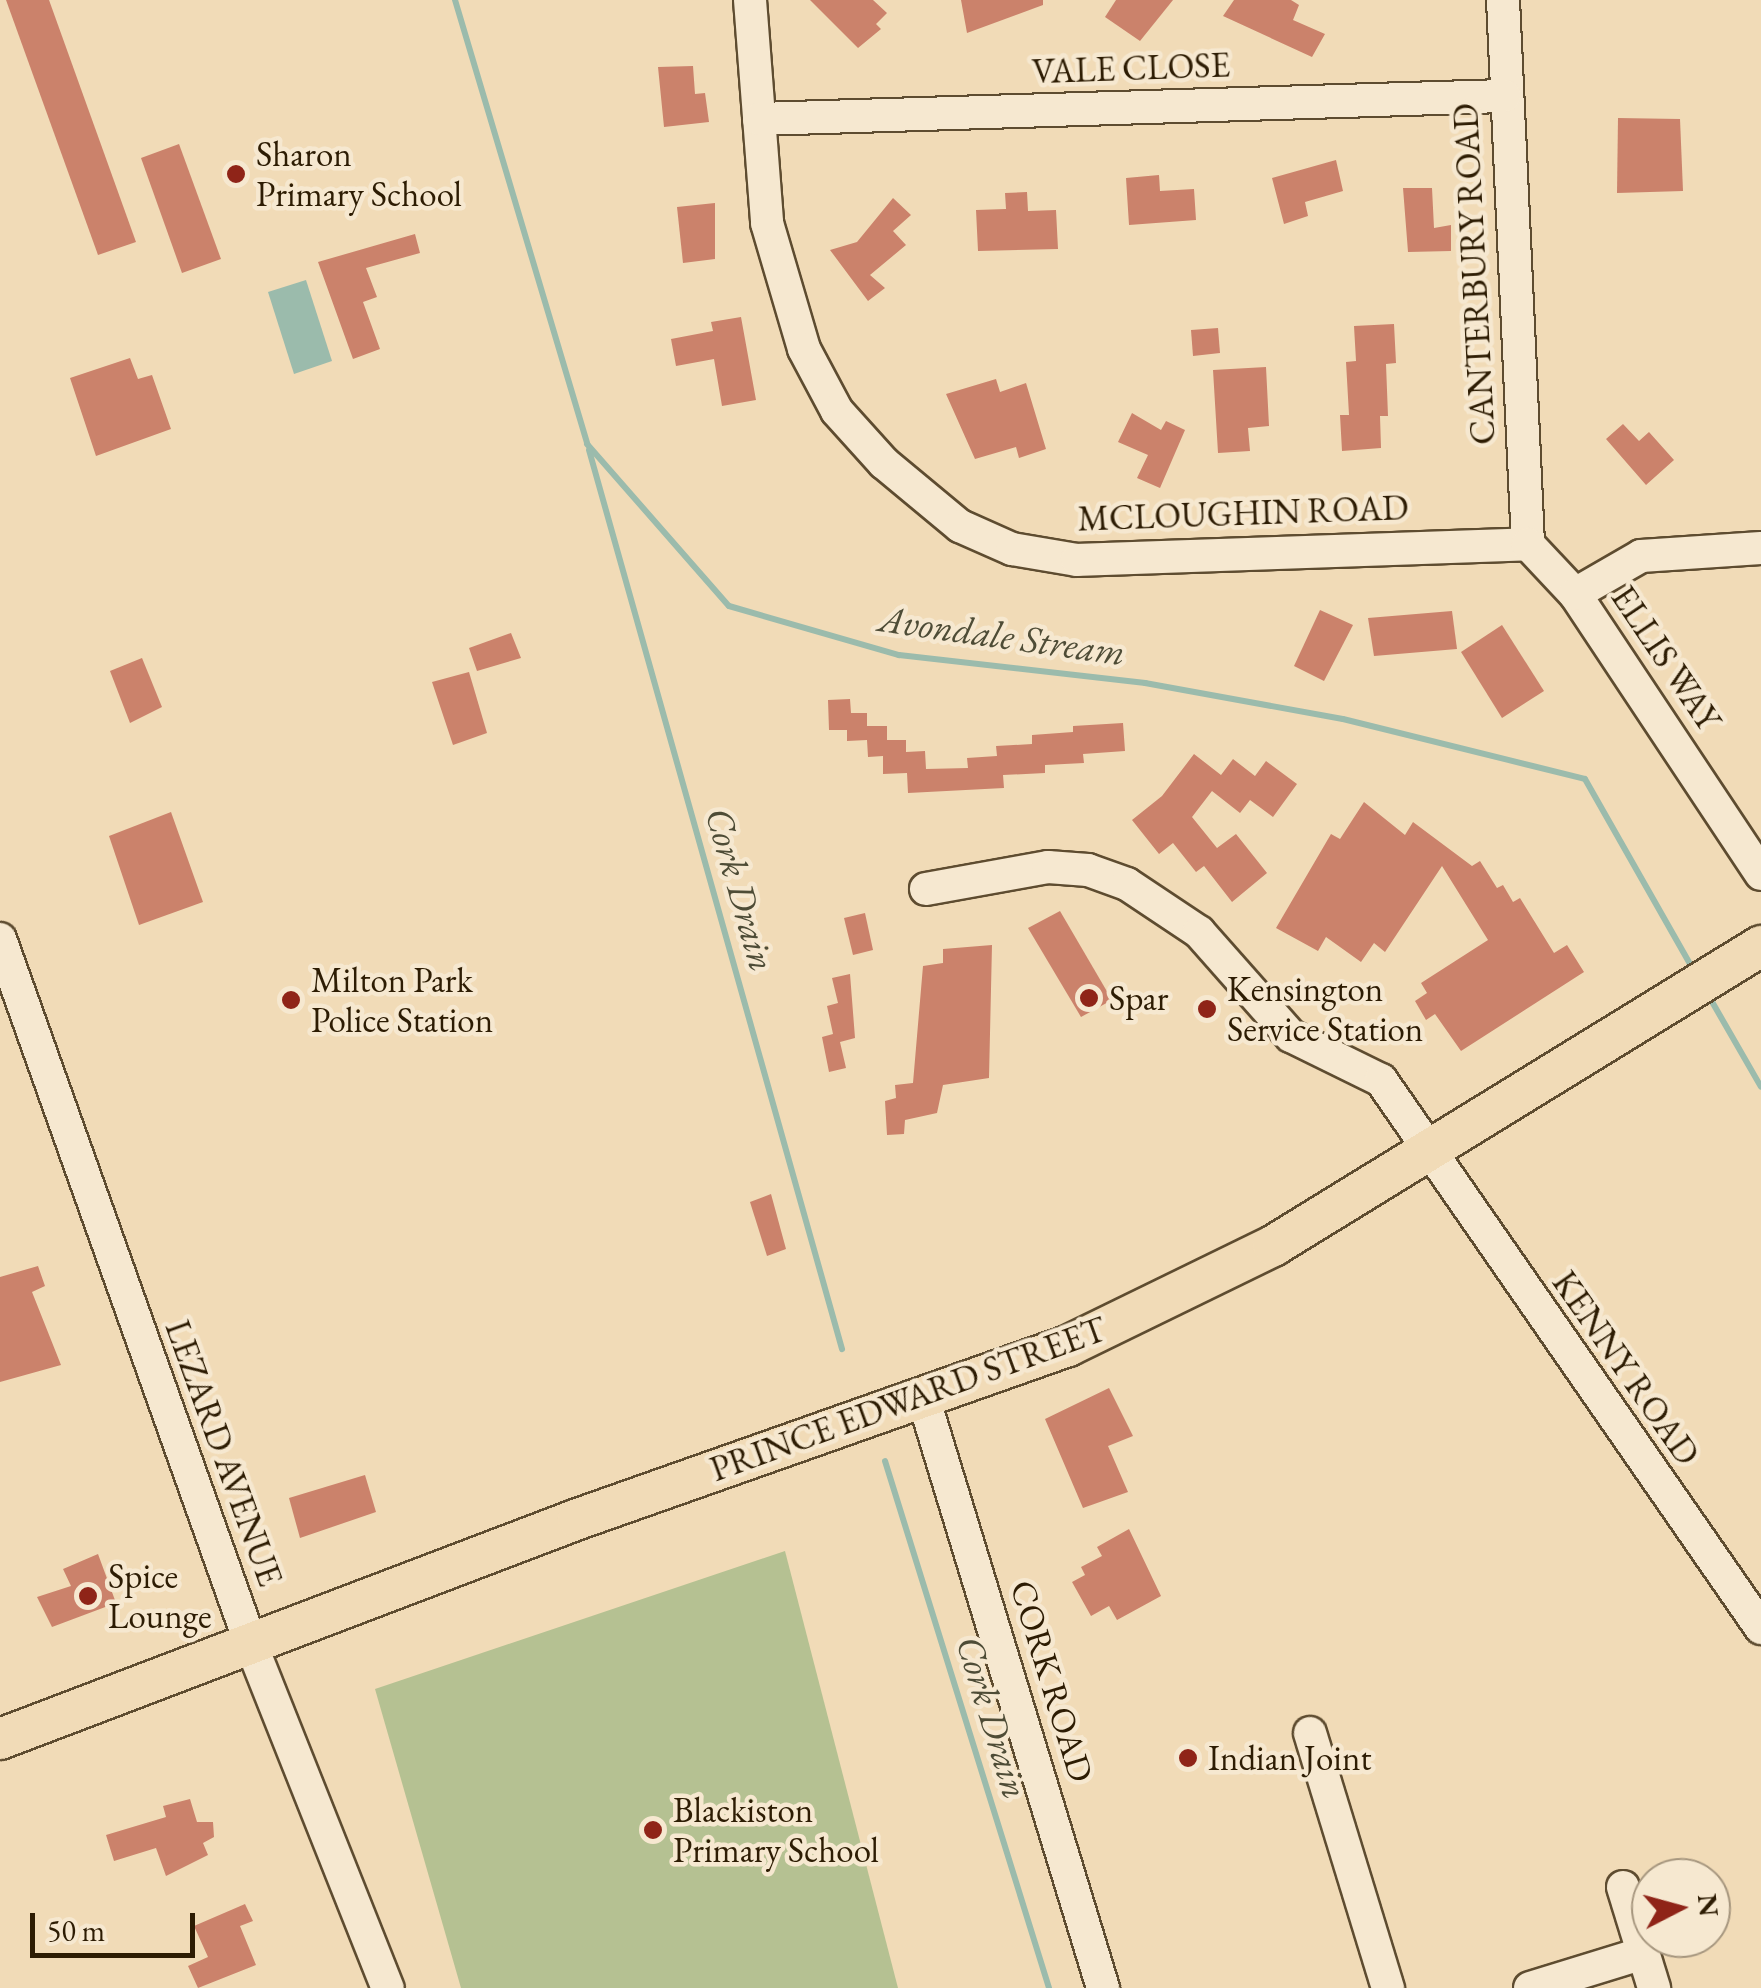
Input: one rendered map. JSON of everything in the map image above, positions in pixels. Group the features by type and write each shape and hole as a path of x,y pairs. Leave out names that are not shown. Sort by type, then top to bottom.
{"main road":[{"name":"PRINCE EDWARD STREET","path":"0,1739 252,1647 578,1519 1068,1346 1197,1286 1431,1150 1745,957"}],"street":[{"name":"MCLOUGHIN ROAD","path":"750,0 768,223 804,349 837,412 884,463 960,526 1012,550 1077,560 1528,544"},
{"path":"1503,0 1527,0"},
{"name":"CANTERBURY ROAD","path":"1503,0 1528,544"},
{"name":"VALE CLOSE","path":"760,119 1506,96"},
{"name":"ELLIS WAY","path":"1528,544 1574,594 1761,874"},
{"path":"1574,594 1641,556 1761,548"},
{"name":"KENNY ROAD","path":"926,889 1048,867 1088,870 1127,884 1200,932 1292,1036 1381,1080 1761,1628"},
{"name":"LEZARD AVENUE","path":"0,939 252,1647 388,1988"},
{"name":"CORK ROAD","path":"923,1397 1102,1988"},
{"path":"1310,1733 1388,1988"},
{"path":"1623,1887 1631,1912"},
{"path":"1530,1988 1631,1957"},
{"path":"1645,1958 1654,1988"}],"green space":[{"name":"Blackiston Primary School","path":"785,1551 898,1988 461,1988 375,1689"}],"shaded area":[{"path":"306,280 332,361 294,374 268,292"}],"building":[{"path":"6,0 49,0 136,242 98,255"},
{"path":"810,0 873,0 887,13 876,24 881,29 858,48"},
{"path":"961,0 1043,0 1043,5 967,33"},
{"path":"1116,0 1173,0 1140,41 1105,17"},
{"path":"1234,0 1291,0 1299,5 1293,20 1325,34 1312,57 1223,16"},
{"path":"693,66 695,94 705,93 709,122 664,127 658,67"},
{"path":"1618,118 1680,119 1683,191 1617,193"},
{"path":"179,144 221,259 182,273 141,158"},
{"path":"1336,160 1343,191 1305,202 1308,216 1284,224 1272,178"},
{"path":"1159,175 1160,191 1194,189 1196,220 1129,225 1126,178"},
{"path":"1403,188 1432,188 1434,228 1451,225 1451,251 1408,252"},
{"path":"1027,192 1028,211 1056,210 1058,249 978,251 976,210 1006,209 1005,193"},
{"path":"893,198 911,215 893,231 906,245 870,275 885,288 868,301 830,250 857,242"},
{"path":"715,203 715,259 683,263 677,207"},
{"path":"415,234 420,253 366,268 377,297 363,302 380,349 353,359 318,262"},
{"path":"741,317 756,400 722,406 714,359 676,366 671,339 713,331 711,322"},
{"path":"1394,324 1396,363 1386,364 1388,416 1380,416 1381,448 1342,451 1340,415 1349,415 1346,362 1356,361 1354,326"},
{"path":"1218,328 1220,353 1193,356 1191,330"},
{"path":"130,358 138,379 152,375 171,429 96,456 70,378"},
{"path":"1266,367 1269,426 1248,428 1250,451 1218,453 1213,370"},
{"path":"996,379 1000,392 1026,383 1046,449 1019,458 1016,447 975,459 946,394"},
{"path":"1132,413 1161,430 1166,421 1185,430 1160,488 1137,478 1148,455 1118,442"},
{"path":"1623,424 1639,441 1649,432 1674,460 1646,485 1606,439"},
{"path":"1320,610 1353,625 1324,681 1294,666"},
{"path":"1452,611 1457,649 1374,656 1368,618"},
{"path":"1502,625 1544,691 1502,718 1461,652"},
{"path":"511,633 521,658 477,671 469,648"},
{"path":"142,658 162,707 130,723 110,671"},
{"path":"469,672 487,733 453,745 432,682"},
{"path":"850,699 851,713 867,713 867,726 887,726 887,740 906,740 906,752 925,751 926,769 968,768 967,758 997,756 996,746 1032,744 1032,735 1073,732 1073,726 1123,723 1125,751 1083,754 1084,763 1045,765 1045,773 1003,775 1004,788 908,793 907,773 883,774 883,756 868,757 867,740 847,741 847,730 829,730 828,700"},
{"path":"1194,754 1221,775 1233,759 1255,776 1266,761 1297,784 1273,817 1250,800 1240,813 1212,791 1192,817 1217,848 1236,834 1267,873 1232,902 1204,866 1196,872 1173,843 1159,854 1132,820 1162,796"},
{"path":"1364,802 1405,835 1413,822 1472,866 1480,861 1497,888 1503,885 1513,902 1520,898 1554,953 1567,945 1584,972 1461,1051 1435,1014 1426,1020 1415,1001 1427,993 1421,983 1488,940 1442,866 1385,952 1374,943 1361,962 1326,937 1318,951 1276,928 1331,834 1340,839"},
{"path":"171,812 203,902 139,925 109,836"},
{"path":"1060,911 1112,1000 1081,1017 1028,928"},
{"path":"865,913 873,950 853,955 844,918"},
{"path":"992,945 989,1078 943,1085 937,1113 905,1120 904,1134 887,1135 885,1101 896,1098 895,1085 913,1083 923,966 943,963 943,949"},
{"path":"850,974 855,1038 840,1042 846,1068 829,1072 822,1037 833,1034 827,1006 838,1003 832,978"},
{"path":"771,1194 786,1249 767,1256 750,1202"},
{"path":"38,1266 45,1286 32,1292 61,1365 0,1382 0,1277"},
{"path":"1109,1388 1133,1436 1108,1446 1128,1492 1083,1508 1045,1419"},
{"path":"365,1475 376,1512 300,1538 289,1498"},
{"path":"1129,1529 1161,1596 1117,1620 1109,1606 1091,1616 1072,1582 1085,1575 1081,1567 1102,1556 1097,1547"},
{"path":"98,1554 116,1603 52,1627 37,1597 71,1586 63,1569"},
{"path":"190,1799 197,1822 213,1822 214,1837 203,1843 208,1855 166,1876 156,1848 114,1861 106,1835 166,1817 163,1806"},
{"path":"245,1904 253,1921 240,1926 256,1965 198,1988 188,1966 208,1957 194,1926"}],"waterway":[{"name":"Avondale Stream","path":"455,0 587,444 729,606 899,655 1145,683 1343,719 1585,779 1693,969"},
{"name":"Cork Drain","path":"589,450 842,1349"},
{"name":"Avondale Stream","path":"1707,993 1761,1087"},
{"name":"Cork Drain","path":"885,1461 1049,1988"}],"place":[{"name":"Sharon Primary School","path":"236,174"},
{"name":"Spar","path":"1089,998"},
{"name":"Milton Park Police Station","path":"291,1000"},
{"name":"Kensington Service Station","path":"1207,1009"},
{"name":"Spice Lounge","path":"88,1596"},
{"name":"Indian Joint","path":"1188,1758"},
{"name":"Blackiston Primary School","path":"653,1830"}]}
